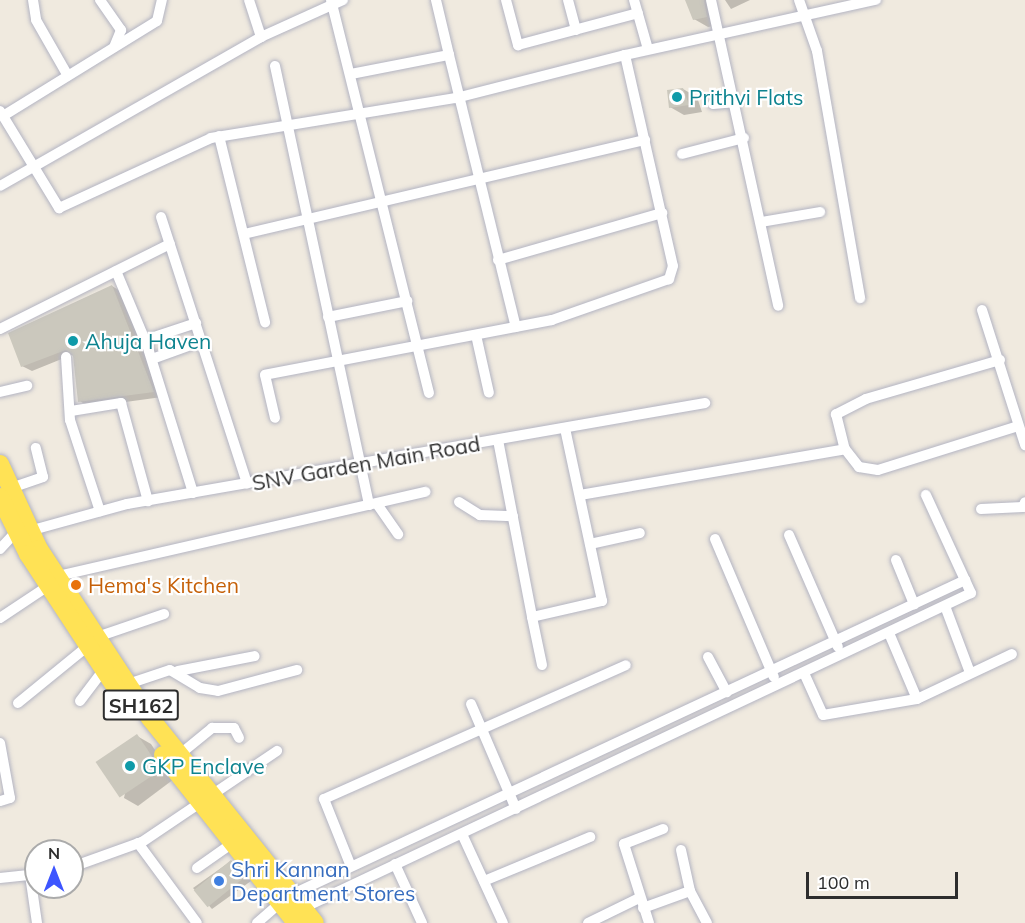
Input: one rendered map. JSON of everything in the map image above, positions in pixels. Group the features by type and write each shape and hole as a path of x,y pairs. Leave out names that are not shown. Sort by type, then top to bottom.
{"main road":[{"name":"SH162","path":"0,464 5,493 22,531 92,642 128,684 179,754 234,842 293,909 315,923"},
{"name":"SH162","path":"92,642 103,671 208,799 293,909"}],"street":[{"path":"33,0 36,20 68,76"},
{"path":"100,0 121,30 114,47"},
{"path":"162,0 157,21 1,114 59,208 219,136 456,98 722,30 803,12 876,0"},
{"path":"249,0 261,37"},
{"path":"0,186 34,170 261,37 343,0"},
{"path":"436,0 456,98 516,327"},
{"path":"506,0 518,45 638,13"},
{"path":"568,0 576,30"},
{"path":"634,0 648,49"},
{"path":"711,0 722,30 778,306"},
{"path":"799,0 817,51 860,298"},
{"path":"332,3 362,114 429,393"},
{"path":"351,74 449,55"},
{"path":"275,418 265,375 516,327 669,279 673,266 625,55"},
{"path":"275,66 358,462 373,504 398,534"},
{"path":"713,104 736,102"},
{"path":"219,136 266,322"},
{"path":"682,154 744,138"},
{"path":"244,234 478,182 645,140"},
{"path":"761,222 820,212"},
{"path":"498,260 662,213"},
{"path":"161,217 247,483"},
{"path":"0,329 170,244"},
{"path":"116,271 152,359 193,493"},
{"path":"328,318 407,301"},
{"path":"982,310 1025,445"},
{"path":"145,340 196,323"},
{"path":"476,335 489,393"},
{"path":"152,359 201,340"},
{"path":"66,357 71,411 100,512"},
{"path":"999,360 866,399 836,414 845,449 859,467 878,470 1018,426"},
{"path":"0,392 27,386"},
{"path":"71,411 121,403 148,501"},
{"name":"SNV Garden Main Road","path":"22,531 148,501 358,462 565,429 705,403"},
{"path":"532,617 602,601 565,429"},
{"path":"498,440 542,665"},
{"path":"5,493 43,477 36,448"},
{"path":"580,495 845,449"},
{"path":"0,618 53,581 426,492"},
{"path":"257,923 462,834 971,593 926,495"},
{"path":"459,502 480,515 513,516"},
{"path":"981,509 1023,507 1025,502"},
{"path":"0,549 22,531"},
{"path":"590,544 640,533"},
{"path":"789,535 842,656"},
{"path":"714,539 778,686"},
{"path":"896,560 914,604"},
{"path":"293,909 350,864 772,672 965,580"},
{"path":"945,606 969,670"},
{"path":"18,703 92,642 164,614"},
{"path":"889,633 917,699"},
{"path":"804,673 823,715 917,699 969,670 1012,654"},
{"path":"128,684 178,671 255,656"},
{"path":"708,657 728,692"},
{"path":"350,864 324,799 626,665"},
{"path":"178,671 200,688 218,691 297,670"},
{"path":"80,701 103,671"},
{"path":"471,704 516,809"},
{"path":"179,754 212,728 234,728 239,738"},
{"path":"0,743 10,798 0,801"},
{"path":"84,863 138,843 277,752"},
{"path":"649,923 624,844 663,829"},
{"path":"462,834 503,923"},
{"path":"484,881 590,837"},
{"path":"197,868 234,842"},
{"path":"138,843 197,923"},
{"path":"681,850 690,891 707,923"},
{"path":"396,864 422,923"},
{"path":"0,878 24,875"},
{"path":"588,923 641,903 690,891"},
{"path":"35,899 37,923"}],"building":[{"path":"685,0 704,0 707,17 693,20"},
{"name":"Prithvi Flats","path":"683,88 689,105 669,108 667,90"},
{"name":"Ahuja Haven","path":"112,285 154,392 78,402 73,356 66,350 21,367 8,333"},
{"name":"GKP Enclave","path":"137,734 161,770 120,798 96,762"},
{"name":"Shri Kannan Department Stores","path":"231,860 245,877 208,907 194,890"}],"place":[{"name":"Prithvi Flats","path":"677,97"},
{"name":"Ahuja Haven","path":"73,341"},
{"name":"Hema's Kitchen","path":"76,585"},
{"name":"GKP Enclave","path":"130,766"},
{"name":"Shri Kannan Department Stores","path":"219,881"}]}
